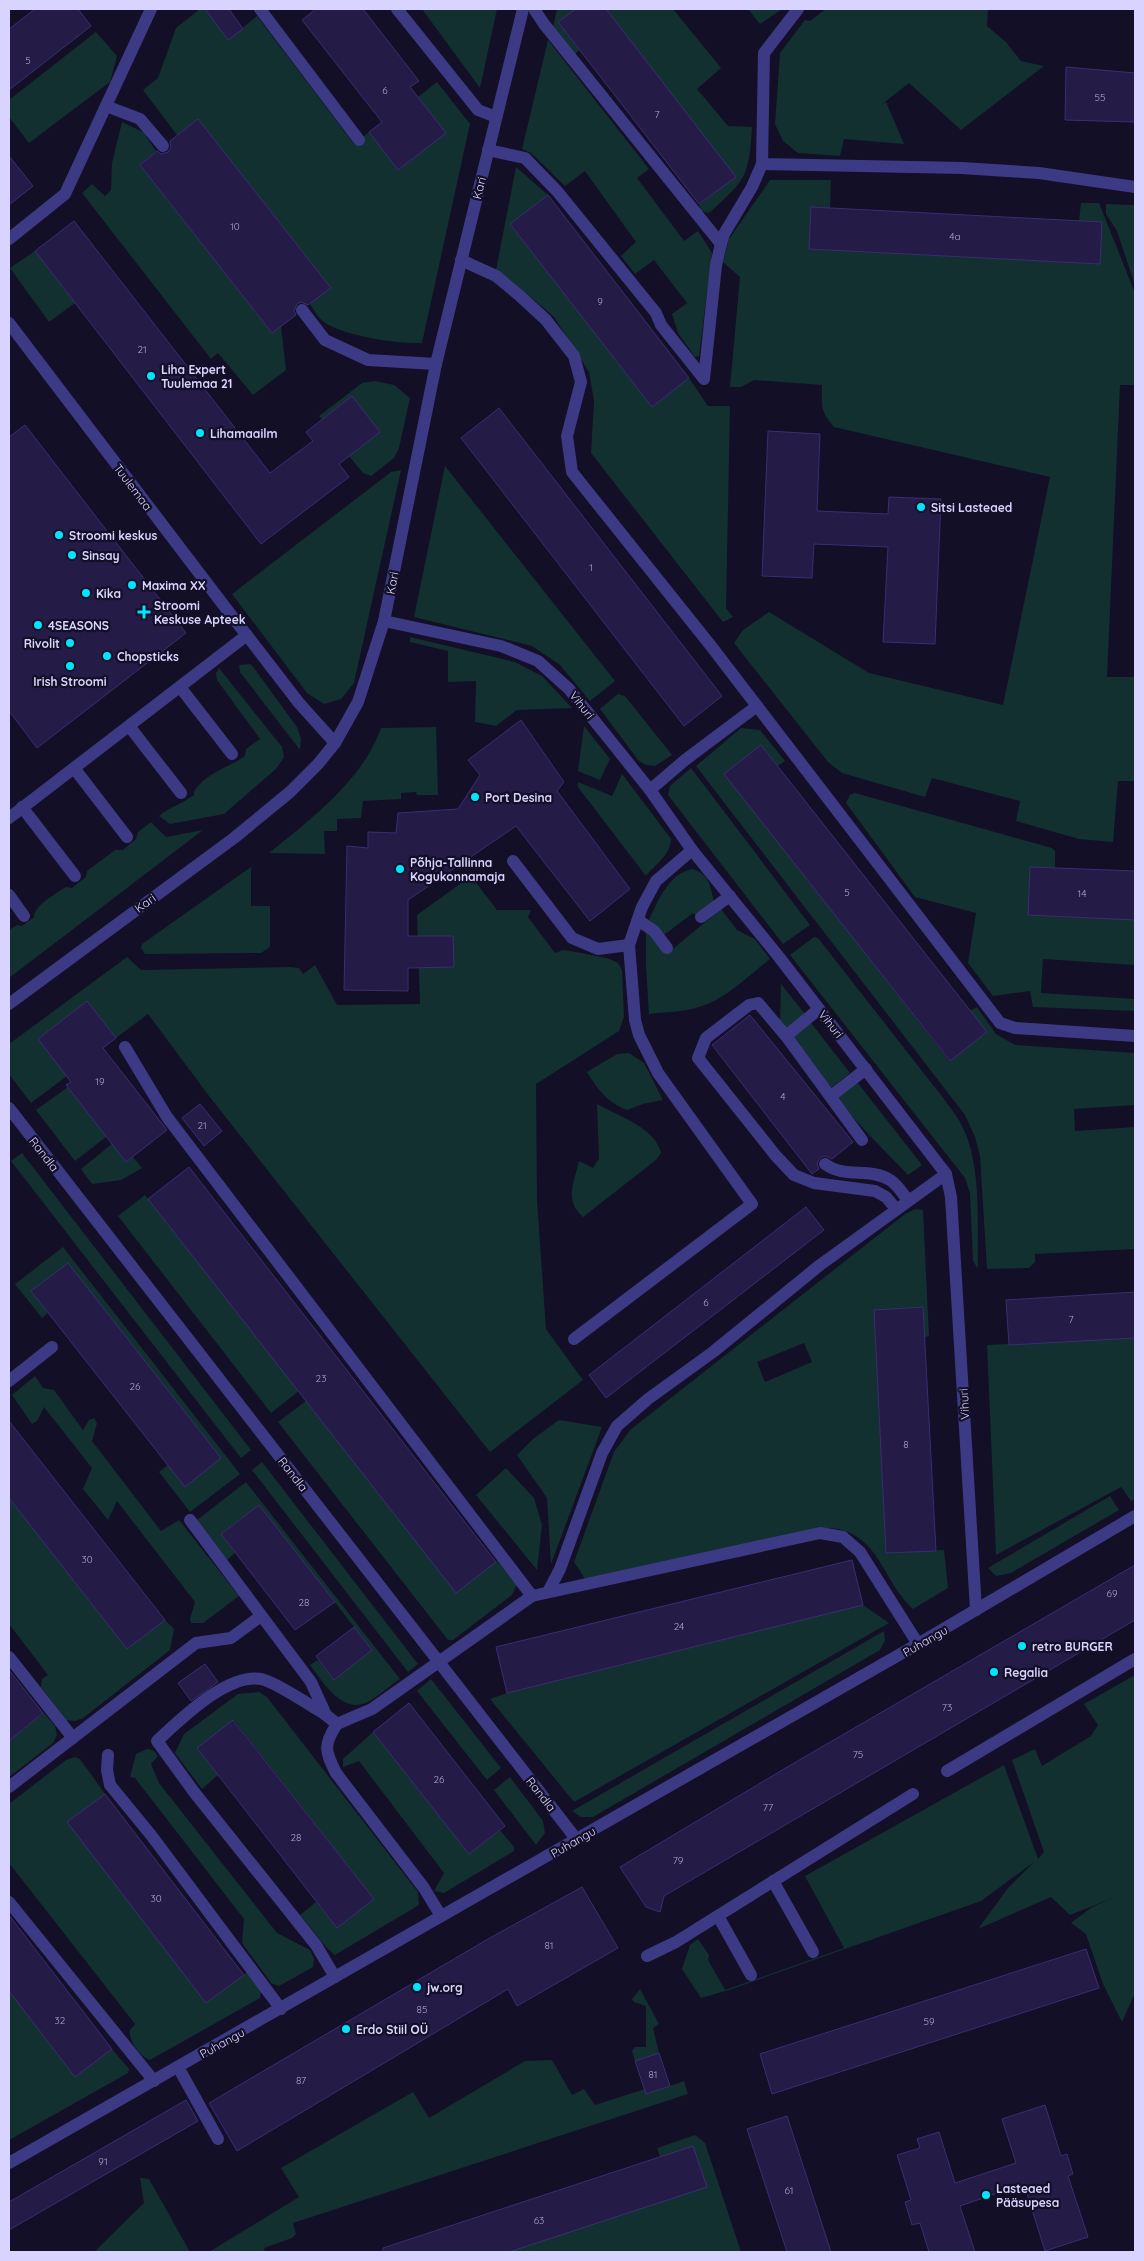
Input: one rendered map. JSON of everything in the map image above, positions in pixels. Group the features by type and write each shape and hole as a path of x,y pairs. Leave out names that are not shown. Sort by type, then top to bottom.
{"street":[{"path":"9,239 65,194 150,9"},
{"path":"260,9 359,140"},
{"path":"397,9 478,110 496,117"},
{"name":"Kari","path":"9,1004 234,838 290,792 336,743 358,702 384,620 436,364 522,9"},
{"path":"534,9 544,24 721,244"},
{"path":"488,150 525,158 557,191 656,313 662,326 704,379 716,265 721,244 724,234 752,187 762,164 764,53 798,9"},
{"path":"106,106 140,120 163,146"},
{"path":"762,164 962,168 1039,173 1135,187"},
{"path":"461,260 496,276 520,295 546,320 574,356 581,382 567,436 572,472 757,706 1000,1023 1015,1028 1135,1036"},
{"path":"302,310 325,340 368,360 436,364"},
{"name":"Tuulemaa","path":"9,323 299,704 336,743"},
{"name":"Vihuri","path":"384,620 501,646 538,660 569,689 650,790 692,850 820,1009 946,1174 951,1197 976,1610"},
{"path":"9,818 247,635"},
{"path":"180,687 232,754"},
{"path":"650,790 685,760 757,706"},
{"path":"129,726 181,794"},
{"path":"74,768 127,837"},
{"path":"22,807 75,876"},
{"path":"574,1339 752,1204 658,1073 639,1035 634,1020 629,946 642,907 656,881 692,850"},
{"path":"513,862 572,938 598,948 629,946"},
{"path":"9,895 24,916"},
{"path":"701,917 730,896"},
{"path":"638,920 654,930 667,948"},
{"path":"862,1140 786,1036 758,1003 749,1005 706,1038 698,1058 776,1156 794,1175 814,1183 875,1191 886,1197 896,1209"},
{"path":"786,1036 820,1009"},
{"path":"125,1047 167,1117 532,1596"},
{"path":"831,1096 866,1069"},
{"name":"Randla","path":"9,1108 577,1840"},
{"path":"825,1164 841,1172 878,1174 892,1181 908,1200"},
{"path":"548,1592 560,1569 602,1453 617,1426 648,1399 713,1352 820,1266 946,1174"},
{"path":"9,1381 52,1347"},
{"name":"Puhangu","path":"10,2158 154,2081 280,2010 918,1644 1135,1516"},
{"path":"190,1520 311,1682 326,1715"},
{"path":"441,1916 424,1888 336,1773 327,1755 326,1740 337,1724 372,1709 532,1596 820,1533 843,1537 860,1552 918,1644"},
{"path":"9,1787 196,1643 231,1638 261,1616"},
{"path":"9,1657 73,1738"},
{"path":"948,1771 1135,1659"},
{"path":"335,1977 316,1945 176,1769 157,1740 212,1695 241,1680 262,1679 326,1715 337,1724"},
{"path":"108,1755 107,1770 110,1785 151,1834 280,2010"},
{"path":"647,1956 676,1942 913,1794"},
{"path":"773,1881 813,1952"},
{"path":"9,1902 154,2081"},
{"path":"718,1916 751,1975"},
{"path":"178,2067 218,2139"}],"green space":[{"path":"200,9 211,9 208,11 228,40 257,16 354,144 369,132 398,170 445,133 418,97 437,82 470,124 422,343 399,342 357,335 333,327 322,320 310,304 330,287 198,119 177,135 143,90 158,78 176,28"},
{"path":"422,9 497,9 480,88"},
{"path":"557,9 576,9 558,22 579,50 574,55 553,27"},
{"path":"606,9 673,9 721,68 697,89 728,126 752,127 749,157 743,176 731,193 709,213 701,211 699,205 735,177"},
{"path":"748,9 782,9 760,24"},
{"path":"826,9 988,9 987,26 1006,42 1021,61 1044,66 961,130 909,83 881,105 886,102 904,144 844,139 840,156 798,153 783,141 775,124 780,53 805,20 810,21"},
{"path":"96,32 117,56 110,82 29,143 9,117 9,100"},
{"path":"548,40 649,169 637,178 684,241 698,231 712,253 699,356 695,357 678,333 672,314 687,303 654,260 635,274 621,256 636,242 585,171 565,186 531,153 522,149"},
{"path":"122,122 143,132 156,151 140,165 272,333 281,326 286,370 253,395 218,353 211,359 82,193 92,184 105,196 111,190 112,163"},
{"path":"516,167 548,195 510,224 652,407 689,378 708,406 730,406 726,608 733,617 723,622 591,453 594,401 589,372 554,317 496,270"},
{"path":"770,180 831,180 830,208 811,207 809,249 1099,264 1102,223 1079,221 1081,203 1099,203 1135,293 1135,385 1120,385 1107,677 1135,677 1135,781 1118,781 1113,842 1079,839 1016,821 1020,801 932,778 925,797 842,773 828,762 734,643 743,630 769,612 869,673 1003,705 1050,477 834,427 824,412 822,385 754,380 741,387 730,387 740,277 723,262 729,239"},
{"path":"1106,204 1135,205 1135,285 1117,231 1106,214"},
{"path":"35,251 75,303 49,322 10,268"},
{"path":"375,381 394,385 410,398 399,448 394,458 371,476 363,473 349,456 380,432 352,396 322,419 319,416 362,383"},
{"path":"445,466 615,681 590,701 560,665 532,646 414,617"},
{"path":"401,470 354,683 341,699 324,704 307,693 232,594 391,472"},
{"path":"410,637 515,662 542,676 572,708 517,710 496,726 475,722 476,681 448,682 448,651 410,642"},
{"path":"251,664 297,727 301,739 300,750 240,672 239,665"},
{"path":"219,668 282,747 284,757 276,769 224,814 170,824 159,816 194,795 194,791 205,779 245,756 246,749 260,739 217,680 216,673"},
{"path":"618,694 625,696 672,755 655,766 646,765 639,761 600,709"},
{"path":"584,726 610,759 600,780 578,771"},
{"path":"436,727 438,795 417,795 416,792 401,793 401,799 363,801 361,818 337,819 337,831 324,831 325,854 269,853 334,798 362,765 373,747 381,728"},
{"path":"741,728 760,730 785,761 778,766 761,745 725,774 949,1061 986,1032 970,1011 977,1007 996,1034 1015,1045 1135,1053 1135,1105 1074,1109 1075,1131 1135,1127 1135,1249 1035,1254 1035,1262 1029,1268 987,1269 980,1156 975,1137 965,1115 696,766"},
{"path":"691,768 810,925 783,944 668,795 670,786"},
{"path":"622,774 671,839 668,850 662,859 646,876 578,787 578,782 612,796"},
{"path":"855,793 1052,848 1055,851 1055,868 1030,867 1028,915 1135,920 1135,965 1043,959 1041,993 1135,999 1135,1011 1033,1007 1030,991 993,996 968,963 976,913 915,897 846,803 850,795"},
{"path":"151,822 166,837 203,830 9,978 9,930 17,925 22,926 34,917 38,908 47,900 66,887 72,888 86,877 87,871 115,850 123,850 136,839 138,832"},
{"path":"251,867 251,906 270,906 270,947 261,953 145,954 141,948 142,944"},
{"path":"692,869 702,874 708,881 714,901 695,915 693,913 664,935 649,920 665,889 677,876"},
{"path":"471,876 497,910 531,910 528,917 555,953 563,950 582,953 610,959 618,963 622,970 624,1017 619,1031 536,1084 537,1200 546,1329 583,1380 490,1452 209,1096 148,1014 116,1038 87,1001 38,1039 67,1076 31,1103 9,1074 9,1044 127,957 141,970 289,967 299,968 303,974 315,965 337,1005 420,1004 417,915"},
{"path":"721,909 737,930 755,939 770,959 718,999 687,1010 649,1014 646,931 669,952"},
{"path":"814,937 818,938 944,1099 961,1124 969,1143 976,1178 978,1269 973,1261 970,1193 965,1178 790,955"},
{"path":"781,984 805,1014 785,1030 780,1024"},
{"path":"811,1023 850,1073 831,1088 792,1038"},
{"path":"629,1053 644,1063 663,1100 627,1110 604,1095 587,1072 617,1054"},
{"path":"857,1082 922,1165 908,1175 862,1128 837,1097"},
{"path":"68,1087 106,1137 75,1161 36,1110"},
{"path":"597,1104 644,1129 657,1144 661,1153 656,1160 583,1217 577,1211 574,1204 572,1191 579,1161 593,1168 599,1159"},
{"path":"112,1144 126,1162 133,1157 142,1168 121,1180 92,1184 81,1169"},
{"path":"22,1153 251,1450 241,1458 11,1161"},
{"path":"145,1195 299,1391 271,1413 118,1216"},
{"path":"915,1209 923,1210 929,1336 925,1337 923,1307 874,1310 886,1553 944,1550 948,1588 913,1609 903,1598 878,1559 859,1538 846,1531 829,1528 585,1579 574,1562 614,1452 630,1430 905,1214","holes":["804,1343 812,1362 765,1382 757,1362"]},
{"path":"63,1247 240,1474 190,1512 159,1472 168,1465 185,1487 221,1458 68,1263 31,1291 48,1313 42,1318 15,1284"},
{"path":"1135,1338 1135,1499 1131,1501 1121,1487 996,1555 987,1345"},
{"path":"35,1376 43,1388 54,1390 83,1430 89,1420 94,1418 97,1423 92,1441 161,1531 179,1520 239,1596 203,1623 191,1623 190,1619 195,1602 117,1501 108,1520 83,1489 92,1468 44,1407 37,1421 32,1424 12,1395"},
{"path":"306,1401 457,1592 497,1561 517,1584 512,1595 453,1640 448,1640 278,1422"},
{"path":"559,1420 602,1427 551,1564 547,1498 517,1455 533,1439"},
{"path":"262,1462 418,1664 408,1672 252,1470"},
{"path":"506,1468 534,1498 542,1525 537,1570 476,1495"},
{"path":"246,1482 400,1679 368,1702 359,1705 350,1704 334,1695 310,1665 318,1660 334,1680 372,1650 259,1505 221,1534 235,1553 227,1560 197,1520"},
{"path":"1110,1496 1119,1510 1011,1573 996,1576 988,1568"},
{"path":"9,1498 127,1649 165,1620 174,1629 170,1650 83,1718 75,1721 66,1720 41,1687 42,1679 48,1675 9,1624"},
{"path":"863,1605 889,1623 574,1802 490,1699 507,1693"},
{"path":"884,1631 885,1640 880,1650 593,1817 581,1817 572,1811"},
{"path":"1135,1675 1135,1993 1122,2022 1103,1984 1086,1934 1071,1923 1092,1907 1115,1897 1070,1915 1051,1897 978,1929 1008,1888 1034,1862 981,1901 729,1990 701,1998 682,1969 690,1945 698,1939 709,1955 708,1960 725,1990 844,1948 805,1876 1004,1765 1038,1859 1044,1852 1012,1760 1035,1749 1042,1766 1091,1736 1098,1725 1084,1704"},
{"path":"431,1679 501,1768 487,1780 417,1691"},
{"path":"259,1692 267,1697 418,1892 419,1905 335,1955 326,1947 300,1915 316,1902 337,1928 374,1899 234,1720 197,1748 218,1775 202,1789 175,1753 184,1734 238,1694"},
{"path":"44,1713 55,1726 57,1735 53,1743 9,1777 9,1741"},
{"path":"373,1732 469,1854 500,1830 514,1847 514,1851 444,1893 434,1891 444,1873 359,1761 343,1767 343,1759"},
{"path":"147,1749 153,1750 158,1756 151,1764 159,1783 277,1933 310,1950 314,1959 313,1967 279,1986 271,1983 242,1943 244,1919 135,1778 130,1777 136,1754"},
{"path":"75,1757 80,1759 105,1794 68,1822 206,2003 247,1972 261,1991 260,1998 150,2060 139,2052 133,2043 130,2030 135,2024 9,1863 9,1804 66,1760"},
{"path":"510,1777 543,1821 545,1833 536,1845 494,1790"},
{"path":"640,1989 659,2024 653,2028 659,2053 635,2061 632,2051 635,2047 646,2047 646,2006 634,2002 632,1999"},
{"path":"9,1991 75,2077 112,2049 129,2069 128,2073 11,2139 9,2139"},
{"path":"552,2060 572,2095 584,2089 595,2105 645,2089 647,2094 684,2081 688,2094 293,2223 296,2234 292,2238 264,2248 265,2252 209,2252 299,2197 281,2168 413,2092 429,2118 525,2061"},
{"path":"695,2135 705,2143 741,2252 509,2252 706,2187 660,2157 657,2148"},
{"path":"140,2178 149,2179 190,2252 94,2252 144,2203"}],"building":[{"path":"35,9 78,9 91,26 9,90 9,29"},
{"path":"205,9 229,9 243,29 228,40"},
{"path":"316,9 363,9 419,81 410,87 446,133 398,170 369,132 382,122 302,20"},
{"path":"576,9 606,9 736,177 699,204 558,22"},
{"path":"1066,67 1135,73 1135,122 1065,120"},
{"path":"198,119 331,288 308,305 301,302 297,304 294,311 296,315 272,333 140,165 157,151 161,154 168,152 171,148 170,141"},
{"path":"9,156 33,186 9,205"},
{"path":"548,195 689,378 652,407 510,224"},
{"path":"811,207 1102,222 1100,264 809,249"},
{"path":"74,221 270,473 313,441 306,432 352,396 380,432 339,464 349,477 261,544 35,251"},
{"path":"499,408 722,696 684,726 461,438"},
{"name":"Stroomi keskus","path":"25,425 186,633 37,748 9,711 9,437"},
{"path":"768,431 820,434 817,511 888,514 889,497 941,499 935,644 883,642 888,547 814,544 812,578 762,576"},
{"name":"Põhja-Tallinna Kogukonnamaja","path":"521,720 564,782 557,791 630,889 590,921 516,826 408,900 408,936 453,936 454,967 408,968 408,991 344,990 347,846 368,848 368,832 396,833 398,813 458,809 480,775 468,760"},
{"path":"761,745 987,1032 950,1061 724,774"},
{"path":"1030,867 1135,871 1135,920 1028,915"},
{"path":"87,1001 116,1038 103,1048 167,1130 126,1162 66,1085 71,1082 38,1039"},
{"path":"750,1015 853,1142 832,1159 826,1156 821,1157 817,1163 819,1169 812,1174 712,1045"},
{"path":"200,1104 222,1131 204,1146 182,1118"},
{"path":"189,1167 496,1562 456,1593 148,1199"},
{"path":"806,1207 824,1230 606,1398 589,1375"},
{"path":"68,1263 221,1458 185,1487 31,1291"},
{"path":"1135,1292 1135,1338 1009,1345 1006,1300"},
{"path":"923,1307 936,1551 886,1553 874,1310"},
{"path":"9,1421 165,1620 127,1649 9,1498"},
{"path":"259,1505 335,1602 295,1630 221,1534"},
{"path":"852,1560 863,1605 507,1693 496,1647"},
{"path":"1135,1565 1135,1620 664,1896 660,1912 646,1907 620,1867 789,1766"},
{"path":"354,1627 372,1650 334,1680 316,1656"},
{"path":"205,1664 218,1682 191,1701 178,1683"},
{"path":"9,1670 43,1713 9,1741"},
{"path":"409,1703 505,1826 469,1854 373,1732"},
{"path":"233,1720 374,1899 337,1928 197,1748"},
{"path":"105,1794 244,1975 206,2003 67,1822"},
{"path":"582,1887 618,1948 517,2006 508,1989 237,2151 209,2103 488,1939"},
{"path":"9,1915 112,2049 75,2077 9,1991"},
{"path":"1086,1949 1099,1988 772,2094 760,2054"},
{"path":"659,2053 670,2086 646,2094 635,2061"},
{"path":"186,2100 198,2121 9,2230 9,2202"},
{"path":"1045,2105 1061,2156 1067,2154 1073,2174 1068,2176 1088,2237 1045,2251 1024,2184 960,2206 975,2252 929,2252 920,2223 912,2225 905,2202 911,2200 897,2155 920,2148 917,2139 939,2132 955,2183 1016,2163 1002,2119"},
{"path":"787,2116 831,2252 787,2252 747,2129"},
{"path":"693,2146 707,2187 509,2252 383,2252 383,2248"}],"place":[{"name":"Liha Expert Tuulemaa 21","path":"151,376"},
{"name":"Lihamaailm","path":"200,433"},
{"name":"Sitsi Lasteaed","path":"921,507"},
{"name":"Stroomi keskus","path":"59,535"},
{"name":"Sinsay","path":"72,555"},
{"name":"Maxima XX","path":"132,585"},
{"name":"Kika","path":"86,593"},
{"name":"Stroomi Keskuse Apteek","path":"144,612"},
{"name":"4SEASONS","path":"38,625"},
{"name":"Rivolit","path":"70,643"},
{"name":"Chopsticks","path":"107,656"},
{"name":"Irish Stroomi","path":"70,666"},
{"name":"Port Desina","path":"475,797"},
{"name":"Põhja-Tallinna Kogukonnamaja","path":"400,869"},
{"name":"retro BURGER","path":"1022,1646"},
{"name":"Regalia","path":"994,1672"},
{"name":"jw.org","path":"417,1987"},
{"name":"Erdo Stiil OÜ","path":"346,2029"},
{"name":"Lasteaed Pääsupesa","path":"986,2195"}]}
